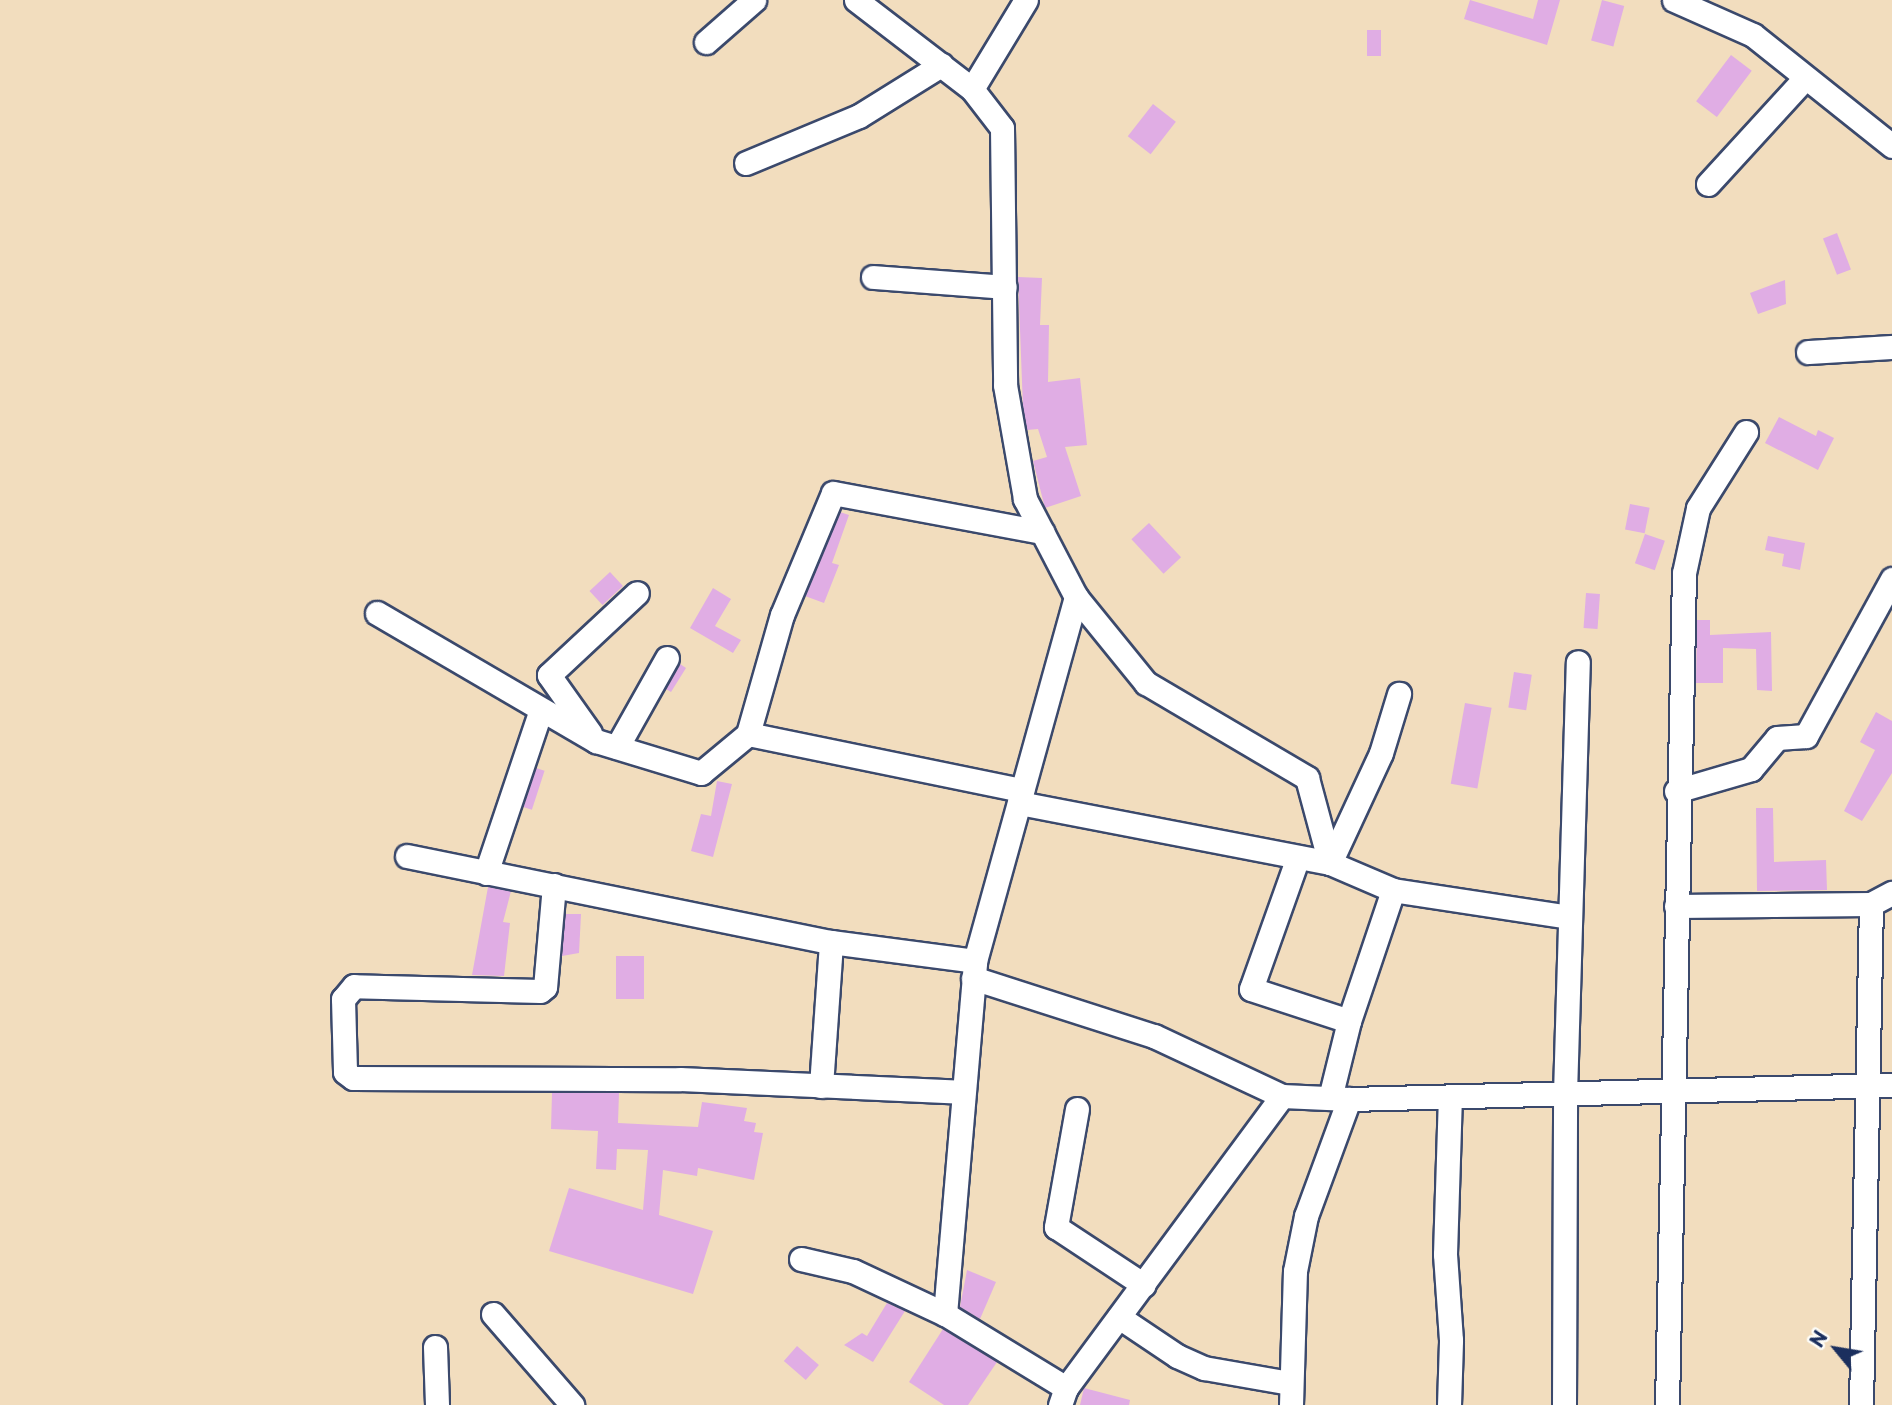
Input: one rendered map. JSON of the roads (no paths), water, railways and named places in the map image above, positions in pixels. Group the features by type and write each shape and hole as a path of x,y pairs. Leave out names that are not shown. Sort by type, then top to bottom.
{"street":[{"path":"706,42 754,0"},
{"path":"856,0 972,89 1002,128 1005,385 1026,499 1076,597 1146,683 1307,778 1330,863"},
{"path":"972,89 1026,0"},
{"path":"1674,0 1753,36 1892,146"},
{"path":"746,163 859,116 941,65"},
{"path":"1708,184 1805,78"},
{"path":"873,277 1005,287"},
{"path":"1808,352 1892,347"},
{"path":"1667,1405 1676,791 1684,573 1698,509 1746,432"},
{"path":"377,613 541,710 607,744 701,773 748,734 782,615 833,493 1042,532"},
{"path":"1676,791 1751,769 1777,738 1806,736 1892,579"},
{"path":"607,744 549,675 636,593"},
{"path":"945,1314 961,1092 974,969 1076,597"},
{"path":"607,744 667,658"},
{"path":"1564,1405 1569,917 1578,662"},
{"path":"1330,863 1381,753 1399,694"},
{"path":"486,873 541,710"},
{"path":"748,734 1330,863 1393,890 1569,917"},
{"path":"407,856 974,969 1154,1037 1282,1096 1339,1099 1892,1086"},
{"path":"1298,857 1251,989 1349,1021"},
{"path":"554,885 549,980 545,987 540,991 354,986 343,999 345,1072 353,1078 680,1079 961,1092"},
{"path":"1119,1317 1177,1356 1204,1368 1291,1394 1295,1271 1306,1216 1339,1099 1349,1021 1393,890"},
{"path":"1676,906 1871,904 1892,893"},
{"path":"1861,1405 1871,904"},
{"path":"821,1086 831,942"},
{"path":"801,1259 853,1271 945,1314 1063,1396 1282,1096"},
{"path":"1449,1405 1451,1340 1445,1254 1450,1097"},
{"path":"1077,1109 1056,1227 1144,1284"},
{"path":"493,1314 572,1405"},
{"path":"435,1347 437,1405"}]}
